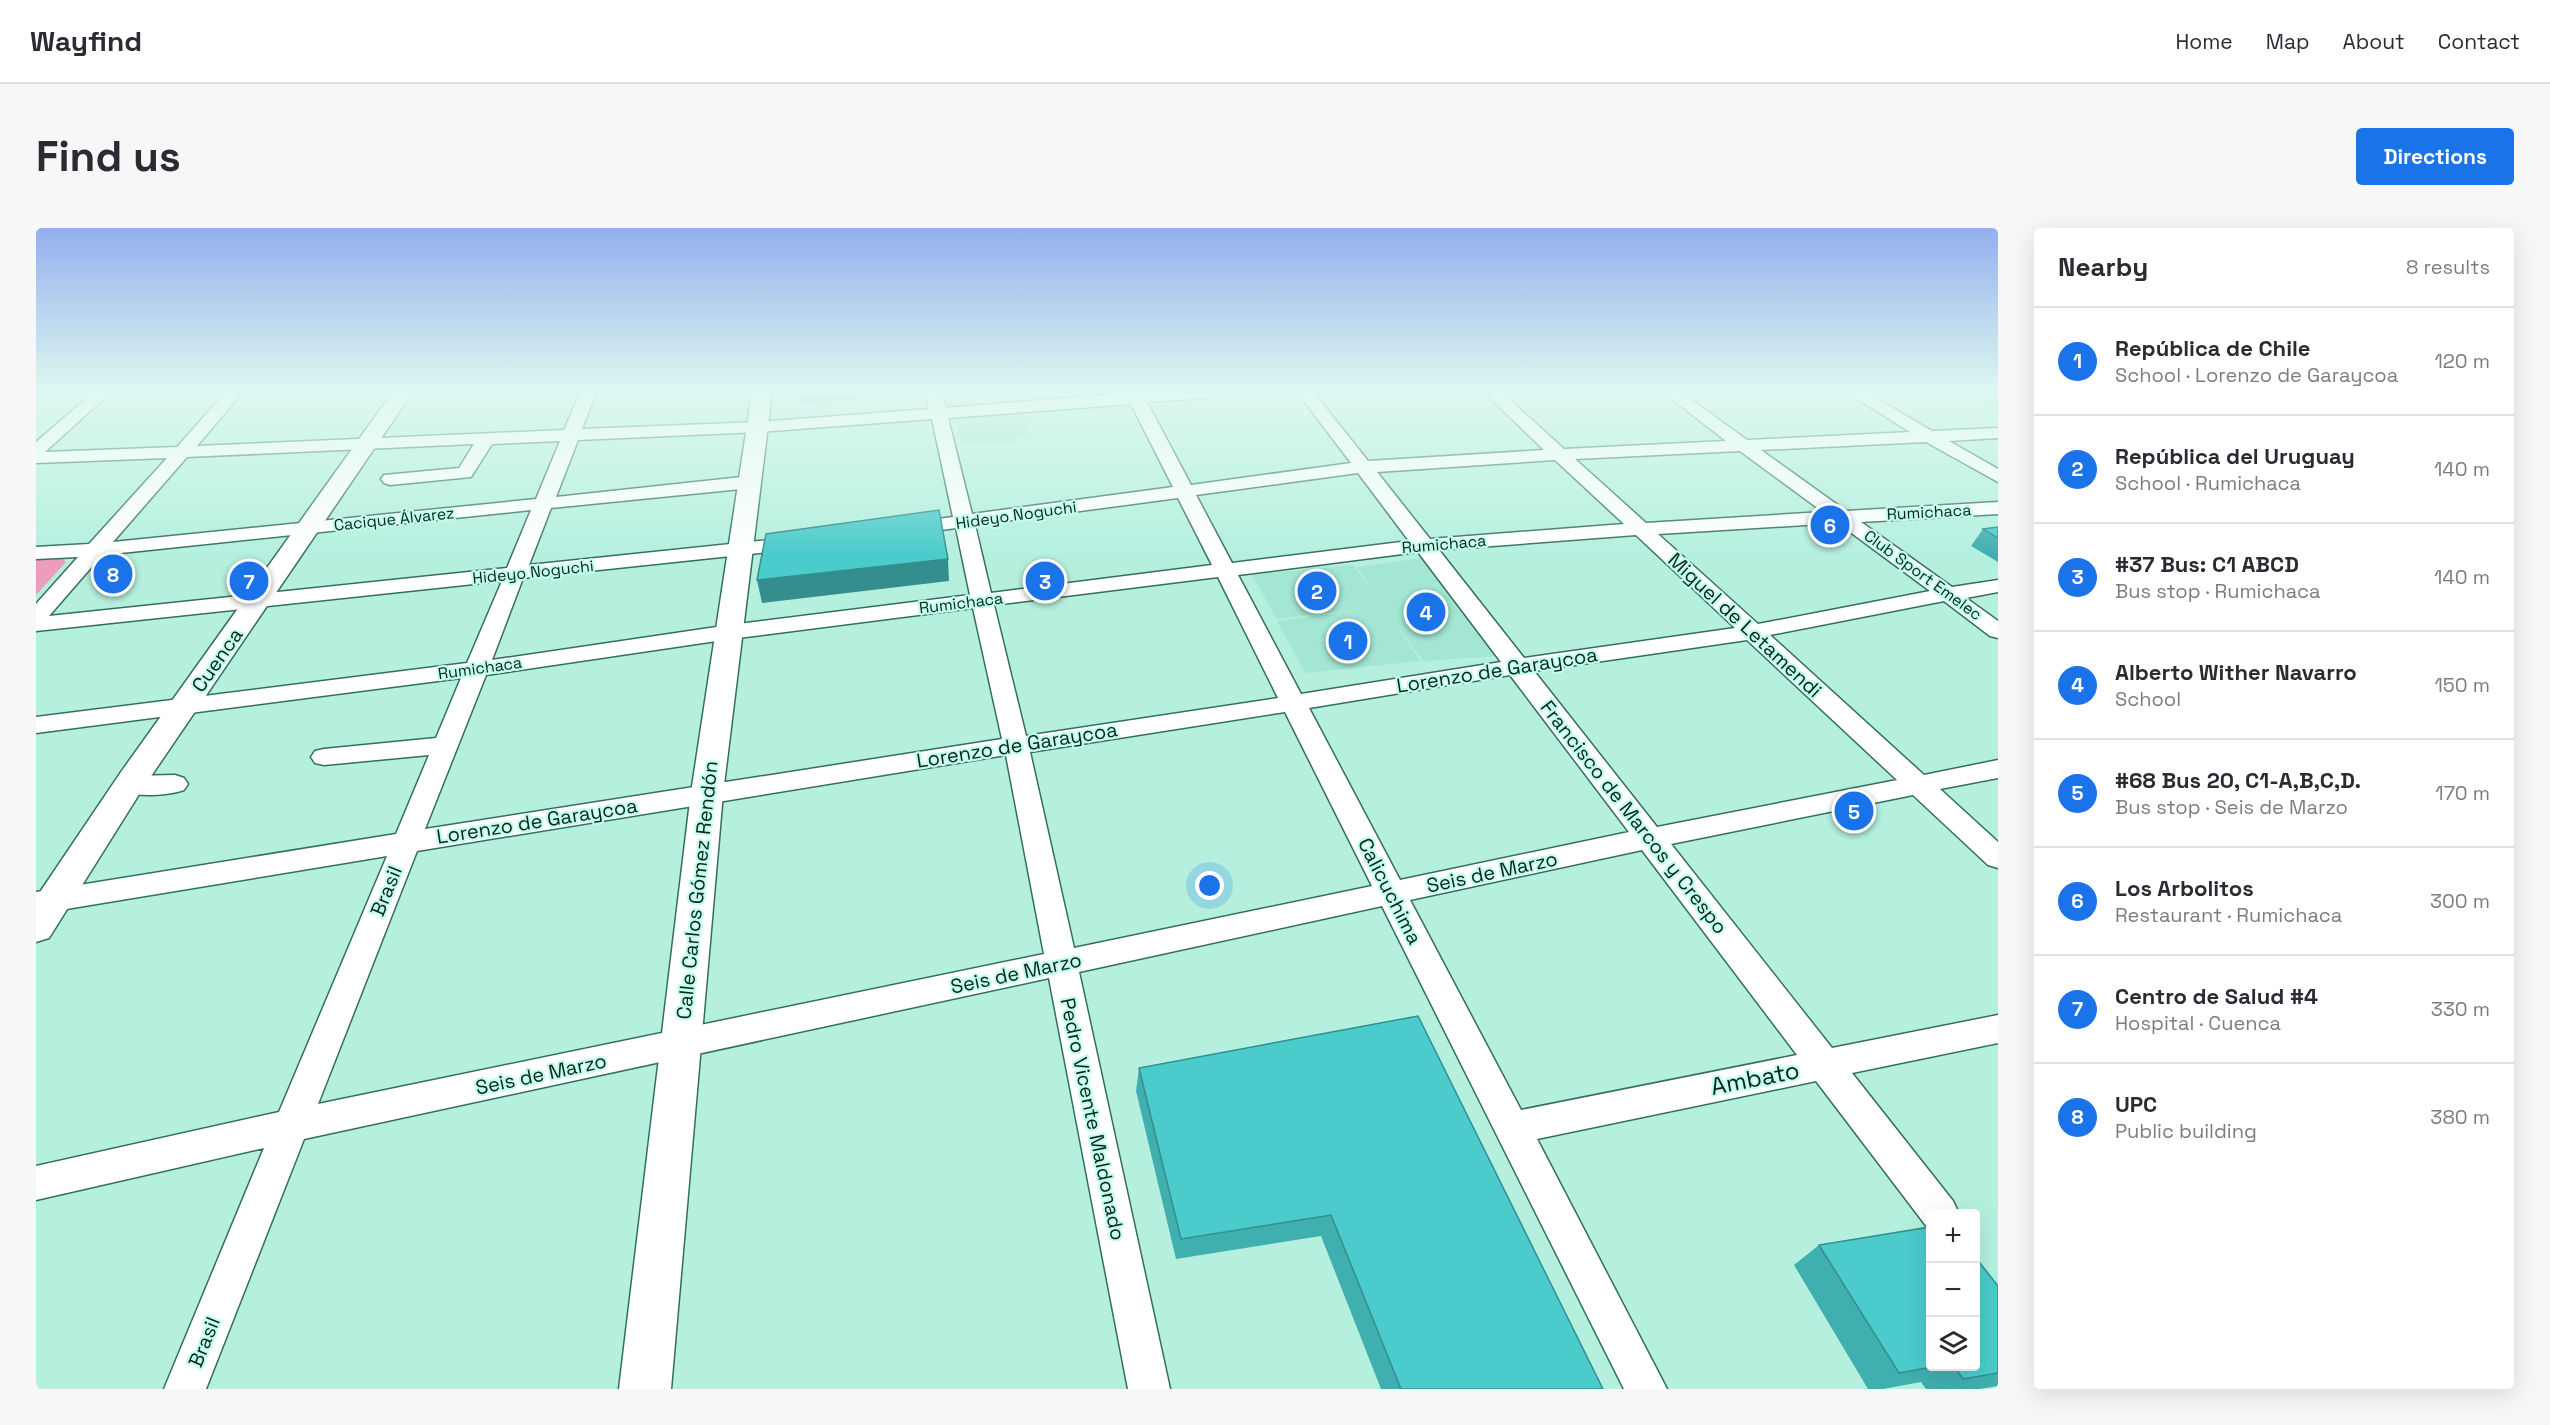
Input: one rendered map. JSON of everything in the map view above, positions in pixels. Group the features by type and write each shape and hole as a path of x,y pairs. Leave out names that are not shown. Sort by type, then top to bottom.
{"main road":[{"name":"Cuenca","path":"36,928 45,902 186,705 365,447"},
{"name":"Calle Carlos Gómez Rendón","path":"645,1389 707,793 756,447"}],"street":[{"path":"36,617 186,447"},
{"path":"36,458 301,447"},
{"path":"390,479 465,473 481,447"},
{"name":"Brasil","path":"185,1389 565,447"},
{"name":"Pedro Vicente Maldonado","path":"947,447 984,600 1062,963 1149,1389"},
{"name":"Calicuchima","path":"1162,447 1646,1389"},
{"name":"Francisco de Marcos y Crespo","path":"1348,447 1936,1209"},
{"name":"Miguel de Letamendi","path":"1553,447 1998,858"},
{"name":"Hideyo Noguchi","path":"882,532 1364,467 1560,454 1718,447"},
{"name":"Club Sport Emelec","path":"1747,447 1998,631"},
{"path":"1947,447 1998,477"},
{"name":"Cacique Álvarez","path":"36,553 94,550 751,482"},
{"name":"Rumichaca","path":"36,725 476,669 730,632 1425,545 1640,529 1998,508"},
{"name":"Hideyo Noguchi","path":"36,624 514,575 811,541"},
{"name":"Lorenzo de Garaycoa","path":"45,902 707,793 1753,632 1998,586"},
{"path":"324,757 445,745"},
{"name":"Seis de Marzo","path":"36,1183 291,1126 1650,838 1998,769"},
{"path":"129,784 175,784"},
{"name":"Ambato","path":"1511,1128 1998,1029"}],"shaded area":[{"path":"1422,558 1499,656 1423,661 1395,622 1420,661 1305,673 1277,621 1381,607 1277,619 1252,575 1353,565 1374,593 1357,567"},
{"path":"63,559 66,562 36,595 36,560"}],"building":[{"path":"939,510 948,559 757,580 766,534"},
{"path":"1998,527 1998,538 1983,529"},
{"path":"1418,1016 1603,1389 1401,1389 1331,1215 1181,1239 1139,1068"},
{"path":"1926,1228 1926,1368 1899,1373 1819,1245"},
{"path":"1980,1263 1998,1286 1998,1373 1963,1379 1957,1371 1980,1371"}],"place":[{"name":"Los Arbolitos","path":"1830,525"},
{"name":"UPC","path":"113,574"},
{"name":"Centro de Salud #4","path":"249,581"},
{"name":"#37 Bus: C1 ABCD","path":"1045,581"},
{"name":"República del Uruguay","path":"1317,591"},
{"name":"Alberto Wither Navarro","path":"1426,612"},
{"name":"República de Chile","path":"1348,641"},
{"name":"#68 Bus 20, C1-A,B,C,D.","path":"1854,811"}]}
